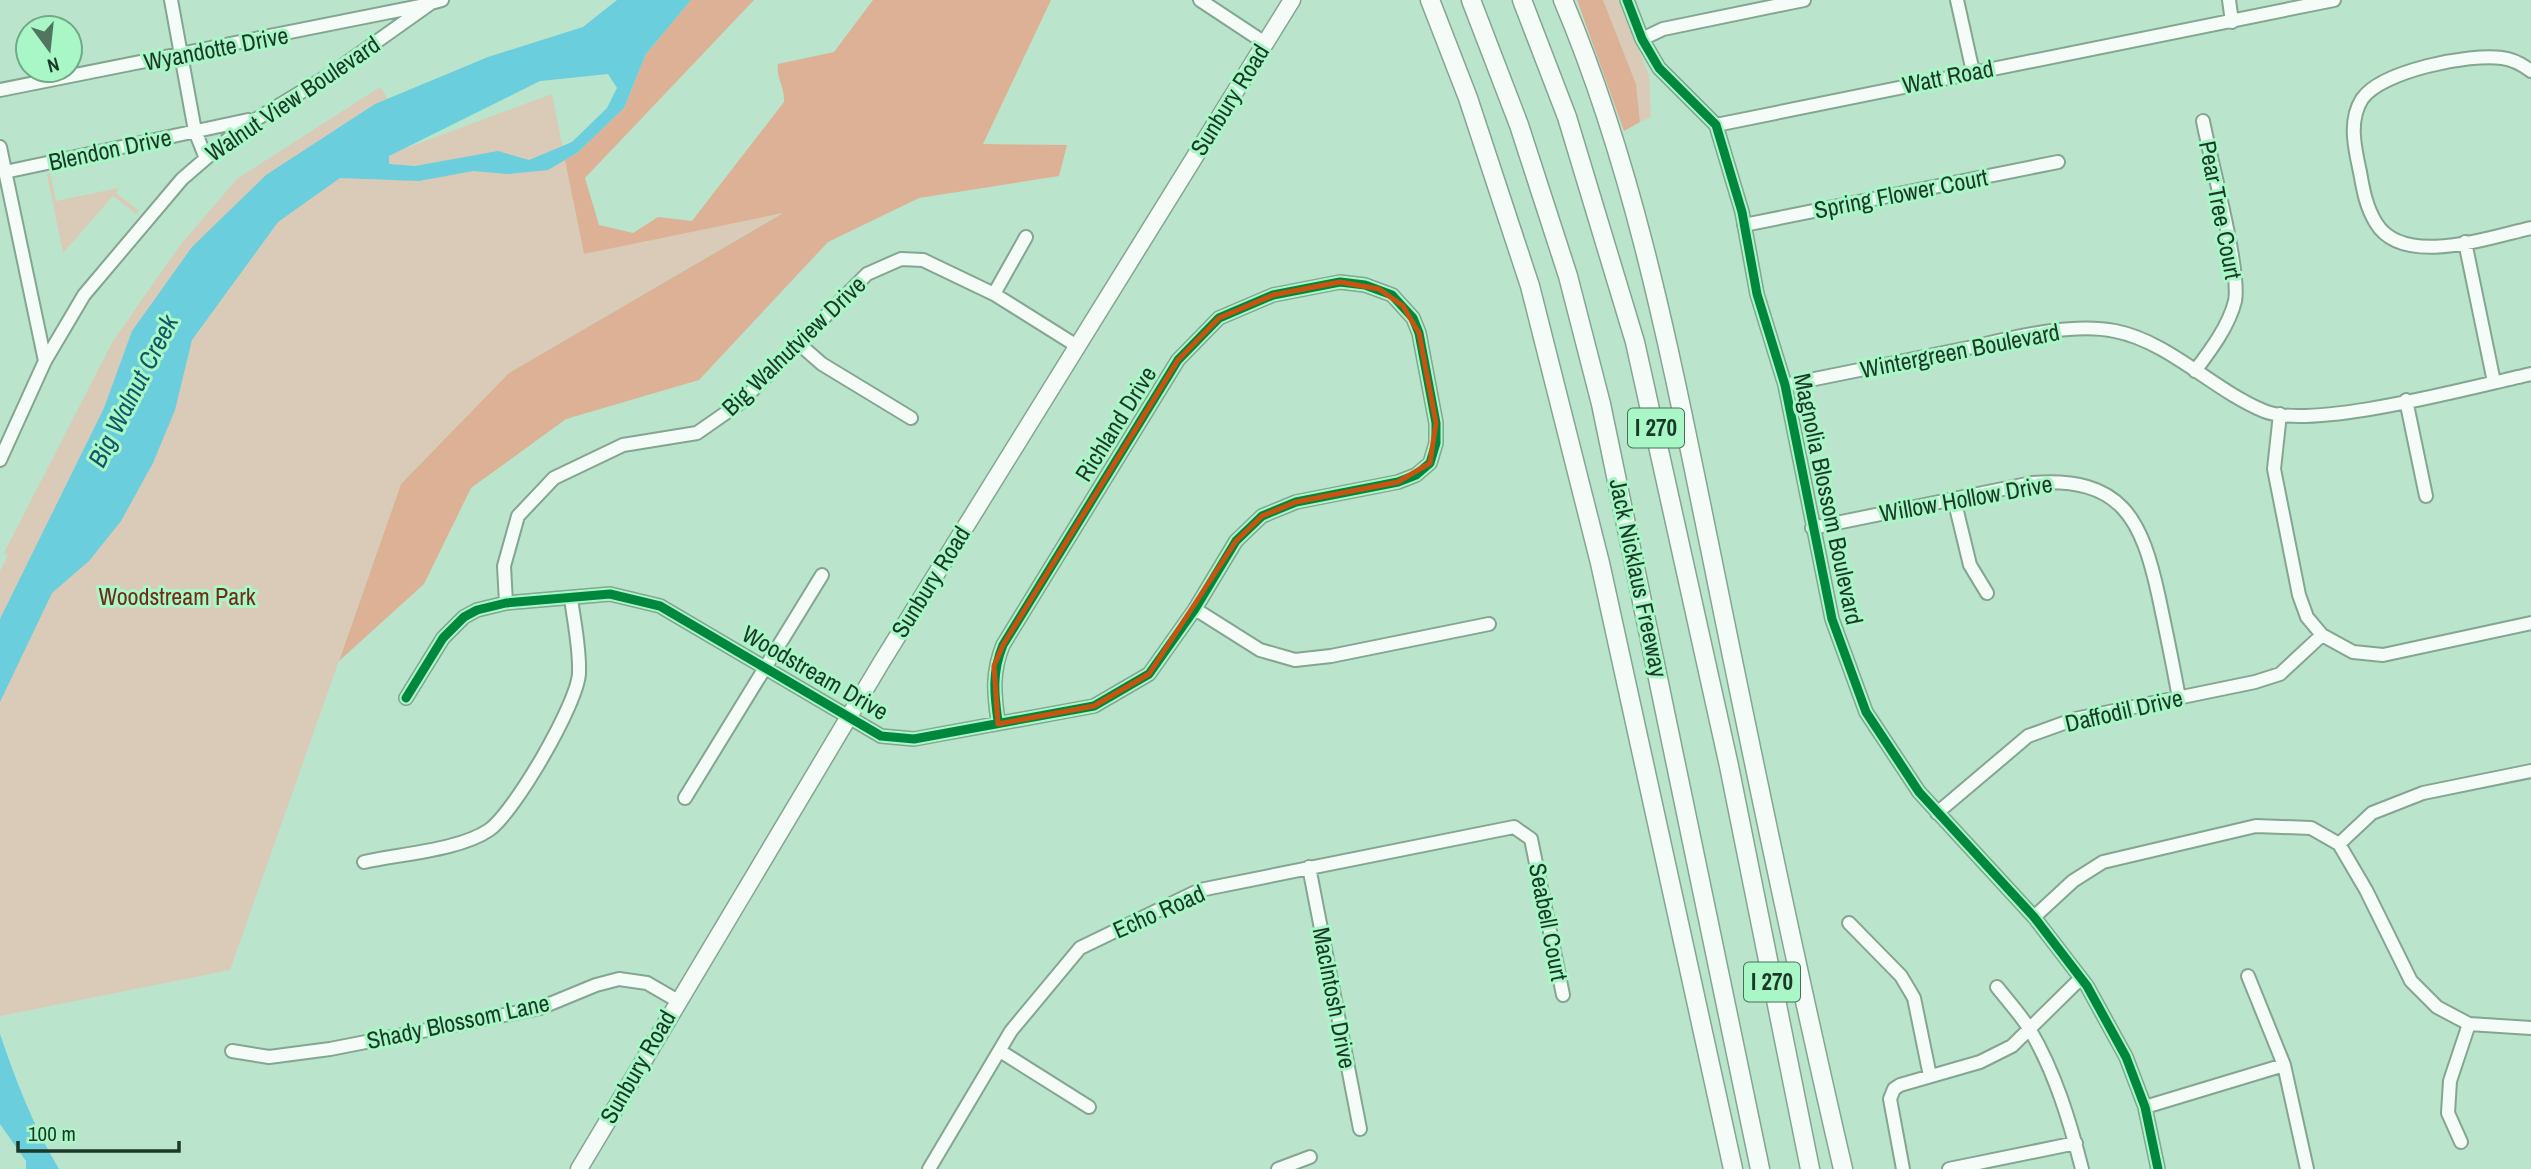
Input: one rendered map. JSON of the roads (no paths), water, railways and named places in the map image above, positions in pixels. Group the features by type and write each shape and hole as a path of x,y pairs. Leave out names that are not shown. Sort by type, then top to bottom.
{"highway":[{"path":"1430,0 1468,98 1530,286 1600,563 1733,1169"},
{"name":"Jack Nicklaus Freeway","path":"1471,0 1519,125 1568,276 1598,392 1760,1169"},
{"name":"Jack Nicklaus Freeway","path":"1522,0 1567,117 1635,342 1729,766 1810,1169"},
{"path":"1563,0 1586,54 1647,256 1799,979 1843,1169"},
{"path":"1695,1000 1725,1169"}],"main road":[{"name":"Sunbury Road","path":"579,1169 850,718 1292,0"}],"street":[{"path":"171,0 195,131 205,156"},
{"path":"1200,0 1265,43"},
{"path":"1627,0 1642,40 1659,68 1716,125"},
{"path":"1642,40 1663,29 1804,0"},
{"path":"1957,0 1973,72"},
{"path":"2229,0 2232,22"},
{"name":"Watt Road","path":"1716,125 2334,0"},
{"name":"Wyandotte Drive","path":"0,90 183,55 436,1"},
{"name":"Walnut View Boulevard","path":"0,460 45,361 84,295 151,213 205,156 255,118 331,74 436,1"},
{"path":"2531,71 2504,58 2482,58 2395,74 2363,98 2355,120 2354,144 2365,197 2376,225 2400,243 2430,248 2531,228"},
{"name":"Blendon Drive","path":"5,172 255,118"},
{"name":"Pear Tree Court","path":"2195,371 2223,328 2235,300 2234,270 2203,121"},
{"name":"Magnolia Blossom Boulevard","path":"1716,125 1732,175 1757,295 1785,385 1832,619 1866,712 1885,744 1937,813 2034,917 2081,978 2109,1023 2145,1107 2158,1169"},
{"path":"0,147 45,361"},
{"name":"Spring Flower Court","path":"1744,225 2057,162"},
{"path":"994,294 1026,237"},
{"path":"2465,242 2494,382"},
{"name":"Big Walnutview Drive","path":"506,603 504,566 518,516 554,478 623,445 697,433 740,403 867,274 901,259 923,260 994,294 1077,346"},
{"name":"Richland Drive","path":"998,721 993,690 995,666 1003,645 1178,360 1219,318 1273,295 1340,282 1365,285 1392,295"},
{"name":"Woodstream Drive","path":"406,698 443,638 464,617 491,604 610,594 660,606 881,736 914,739 998,721 998,724 1094,706 1149,674 1195,609 1236,541 1262,516 1296,502 1398,482 1416,475 1430,463 1436,443 1436,423 1419,333 1413,318 1392,295"},
{"name":"Wintergreen Boulevard","path":"1785,385 2049,331 2115,331 2150,344 2229,394 2268,413 2315,417 2531,374"},
{"path":"798,343 822,364 911,418"},
{"path":"2406,400 2426,496"},
{"path":"2280,414 2274,469 2299,595 2306,617 2322,635 2353,652 2383,654 2531,623"},
{"name":"Willow Hollow Drive","path":"1812,528 2032,483 2061,481 2092,487 2134,518 2149,551 2179,698"},
{"path":"1954,499 1970,565 1987,593"},
{"path":"685,798 822,575"},
{"path":"364,862 469,839 489,830 506,814 566,716 579,674 571,598"},
{"path":"1195,609 1260,650 1295,660 1331,656 1489,624"},
{"name":"Daffodil Drive","path":"1937,813 2028,736 2075,719 2280,674 2322,635"},
{"path":"2339,844 2372,813 2423,793 2531,771"},
{"path":"2034,917 2073,881 2103,862 2256,826 2311,828 2339,844 2367,890 2411,981 2437,1007 2469,1024 2531,1028"},
{"name":"Echo Road","path":"929,1169 1011,1031 1080,948 1200,890 1503,827 1524,832 1534,849"},
{"name":"Seabell Court","path":"1534,849 1563,995"},
{"name":"MacIntosh Drive","path":"1309,867 1360,1129"},
{"path":"1849,923 1901,976 1914,998 1930,1076"},
{"path":"2248,976 2284,1065 2307,1169"},
{"path":"1903,1169 1891,1093 1900,1084 1980,1062 2012,1046 2081,978"},
{"name":"Shady Blossom Lane","path":"232,1051 269,1057 330,1049 540,1008 596,985 619,979 647,983 678,1001"},
{"path":"1997,986 2030,1029 2059,1094 2082,1169"},
{"path":"2461,1142 2448,1113 2449,1081 2469,1024"},
{"path":"1000,1051 1089,1107"},
{"path":"2145,1107 2284,1065"},
{"path":"1949,1169 2076,1143"},
{"path":"1279,1169 1310,1157"}],"water":[{"name":"Big Walnut Creek","path":"617,0 691,0 646,54 624,108 577,153 548,170 507,174 473,171 419,181 340,178 278,222 192,340 175,410 153,463 121,521 89,561 52,593 0,702 0,619 104,408 132,331 192,247 266,175 375,104 488,57 583,27","holes":["608,74 617,88 607,108 572,142 529,160 498,151 415,166 389,164 389,156 540,81"]},
{"path":"0,1034 26,1103 59,1169 26,1169 26,1161 0,1124"}],"park label":[{"name":"Woodstream Park","path":"177,597"}]}
